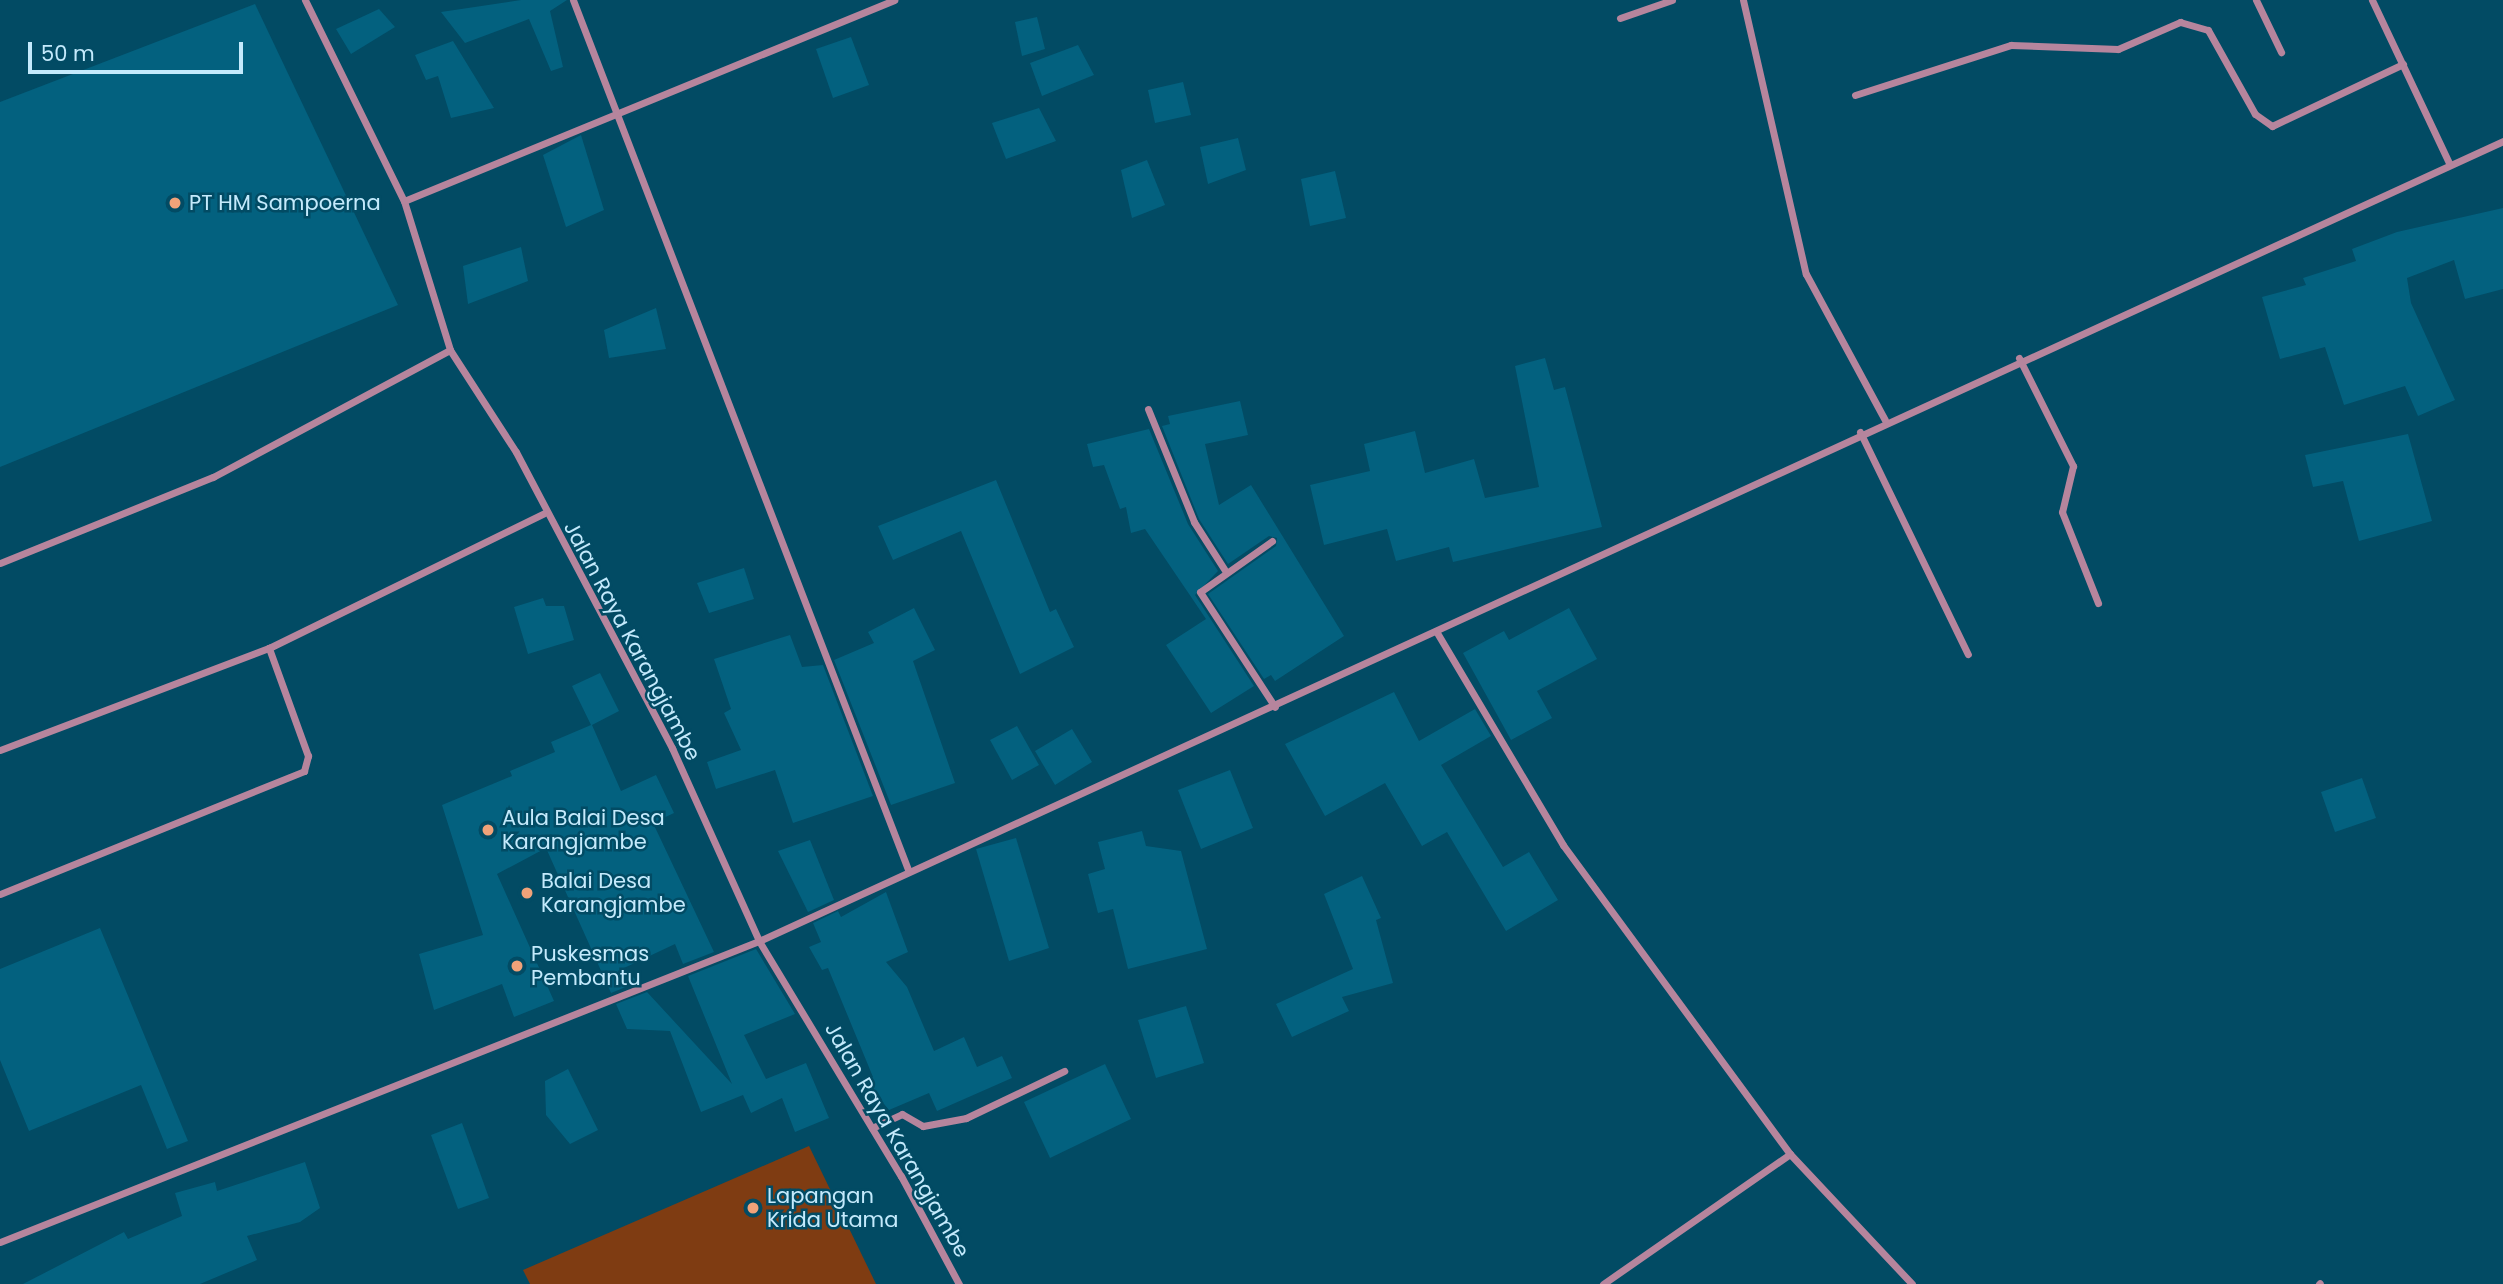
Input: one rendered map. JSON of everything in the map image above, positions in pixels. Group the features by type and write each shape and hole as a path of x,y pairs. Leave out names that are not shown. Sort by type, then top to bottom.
{"street":[{"name":"Jalan Raya Karangjambe","path":"305,0 404,201 450,350 516,452 544,513 672,748 759,941 872,1128 959,1284"},
{"path":"573,0 909,872"},
{"path":"404,201 894,0"},
{"path":"1620,18 1672,0"},
{"path":"1743,0 1806,274 1885,420"},
{"path":"2256,0 2281,52"},
{"path":"2372,0 2449,163"},
{"path":"1855,95 2011,45 2118,49 2180,22 2208,30 2255,114 2272,126 2403,64"},
{"path":"0,1241 759,941 1275,707 2019,358 2503,141"},
{"path":"0,563 212,477 450,350"},
{"path":"2019,358 2073,466 2062,512 2098,603"},
{"path":"1149,409 1194,522 1226,572"},
{"path":"1860,432 1968,654"},
{"path":"0,750 270,648 544,513"},
{"path":"1272,541 1199,592 1275,707"},
{"path":"1436,631 1563,845 1790,1154 1912,1284"},
{"path":"0,894 304,771 308,756 270,648"},
{"path":"872,1128 902,1114 923,1126 966,1118 1064,1072"},
{"path":"1603,1284 1790,1154"}],"shaded area":[{"name":"Lapangan Krida Utama","path":"809,1146 876,1284 530,1284 523,1270"}],"building":[{"path":"521,0 567,0 550,11 563,67 551,71 529,19 465,43 441,12"},
{"name":"PT HM Sampoerna","path":"255,4 398,305 0,467 0,102"},
{"path":"379,9 395,27 351,54 336,29"},
{"path":"1037,17 1045,49 1022,56 1015,22"},
{"path":"851,37 869,85 833,98 816,49"},
{"path":"453,41 494,108 451,118 438,76 426,80 415,55"},
{"path":"1078,45 1094,75 1042,96 1030,63"},
{"path":"1183,82 1191,115 1155,123 1148,90"},
{"path":"1039,108 1056,141 1006,159 992,123"},
{"path":"581,135 604,210 566,227 543,155"},
{"path":"1238,138 1246,170 1208,184 1200,147"},
{"path":"1147,160 1165,205 1132,218 1121,170"},
{"path":"1335,171 1346,218 1310,226 1301,179"},
{"path":"2503,208 2503,289 2465,299 2454,260 2407,278 2411,303 2455,400 2418,416 2405,386 2344,405 2325,347 2280,359 2262,297 2306,285 2303,278 2356,261 2352,249 2397,232"},
{"path":"521,247 528,281 468,304 463,266"},
{"path":"656,308 666,349 609,358 604,330"},
{"path":"1545,358 1554,390 1565,387 1602,527 1453,562 1449,547 1396,561 1387,529 1324,545 1310,485 1370,471 1364,444 1415,431 1425,473 1474,459 1485,498 1539,487 1515,366"},
{"path":"1240,401 1248,435 1205,444 1219,505 1251,485 1344,636 1275,681 1271,675 1264,679 1208,594 1276,546 1277,538 1269,536 1228,564 1199,519 1162,426 1170,424 1168,416"},
{"path":"1149,429 1188,524 1218,571 1195,595 1254,686 1211,713 1166,645 1206,619 1145,529 1131,533 1126,507 1120,509 1104,465 1093,467 1087,444"},
{"path":"2408,434 2432,521 2359,541 2343,481 2313,487 2305,455"},
{"path":"996,480 1050,612 1056,609 1074,647 1020,674 961,531 893,560 878,526"},
{"path":"744,568 754,599 709,613 697,583"},
{"path":"543,598 546,606 564,606 574,640 528,654 514,607"},
{"path":"914,608 935,650 913,661 955,783 891,805 834,660 874,643 868,632"},
{"path":"1569,608 1597,659 1537,691 1552,718 1511,740 1463,653 1504,631 1509,640"},
{"path":"790,635 802,667 823,665 873,796 793,823 775,770 716,789 707,762 741,750 724,713 731,709 714,659"},
{"path":"600,673 619,711 592,725 621,791 656,775 674,813 653,823 714,952 683,964 675,944 624,968 638,982 611,993 546,848 497,874 554,1001 514,1017 502,984 434,1010 419,954 483,935 442,805 512,776 510,771 555,752 551,742 591,725 572,686"},
{"path":"1394,692 1419,741 1475,709 1491,736 1441,765 1503,867 1529,852 1558,900 1506,931 1447,832 1422,846 1385,783 1325,816 1285,744"},
{"path":"1017,726 1039,765 1012,780 990,740"},
{"path":"1072,729 1092,762 1055,785 1035,751"},
{"path":"1230,770 1253,828 1201,849 1178,790"},
{"path":"2362,778 2376,818 2335,832 2321,792"},
{"path":"1142,831 1146,846 1181,851 1207,949 1128,969 1113,909 1098,913 1088,874 1105,869 1098,842"},
{"path":"1016,838 1049,948 1009,961 976,849"},
{"path":"810,840 834,900 808,912 778,851"},
{"path":"1362,876 1381,918 1376,920 1393,983 1342,997 1349,1011 1292,1037 1276,1004 1353,969 1324,894"},
{"path":"886,892 908,952 886,962 907,987 934,1051 964,1037 977,1067 1002,1056 1012,1078 937,1111 929,1093 889,1110 865,1081 873,1077 828,968 822,970 809,947 821,942 813,923 838,911 841,917"},
{"path":"100,928 188,1141 167,1149 141,1085 29,1131 0,1060 0,969"},
{"path":"756,949 795,1014 744,1035 766,1079 806,1063 829,1118 795,1132 782,1098 751,1113 743,1095 701,1112 670,1031 627,1029 616,1004 647,992 732,1084 688,976"},
{"path":"1186,1006 1204,1063 1156,1078 1138,1020"},
{"path":"1105,1064 1131,1119 1050,1158 1024,1102"},
{"path":"568,1069 598,1130 570,1144 546,1115 545,1081"},
{"path":"462,1123 489,1198 458,1209 431,1135"},
{"path":"305,1162 320,1208 300,1222 247,1236 257,1260 200,1284 23,1284 124,1232 128,1239 182,1216 175,1193 215,1182 217,1191"}],"place":[{"name":"PT HM Sampoerna","path":"175,203"},
{"name":"Aula Balai Desa Karangjambe","path":"488,830"},
{"name":"Balai Desa Karangjambe","path":"527,893"},
{"name":"Puskesmas Pembantu","path":"517,966"},
{"name":"Lapangan Krida Utama","path":"753,1208"}]}
